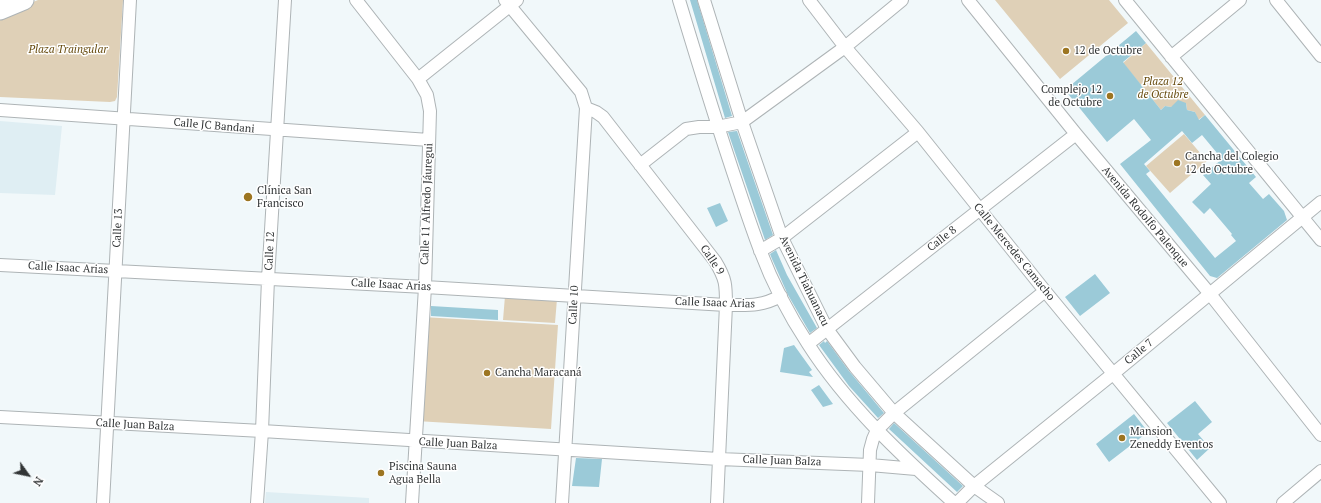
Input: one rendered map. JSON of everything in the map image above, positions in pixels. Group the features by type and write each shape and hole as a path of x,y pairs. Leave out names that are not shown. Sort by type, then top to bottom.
{"main road":[{"path":"0,10 24,0"}],"street":[{"name":"Calle 13","path":"103,503 130,0"},
{"name":"Calle 12","path":"257,503 262,431 268,279 285,0"},
{"name":"Calle 11 Alfredo Jáuregui","path":"356,0 418,79 427,95 430,111 425,287 412,503"},
{"path":"679,0 718,127 760,251 781,296 808,344 837,384 877,430 916,469 954,503"},
{"name":"Avenida Tiahuanacu","path":"704,0 742,122 782,238 828,329 855,367 894,413 974,486 998,503"},
{"name":"Calle Mercedes Camacho","path":"809,0 845,47 918,132 1045,291 1220,503"},
{"path":"640,165 686,129 718,127 742,122 845,47 902,0"},
{"name":"Avenida Rodolfo Palenque","path":"968,0 1076,134 1210,294 1321,435"},
{"path":"1125,0 1321,240"},
{"path":"1171,57 1240,0"},
{"path":"1276,0 1321,56"},
{"path":"418,79 510,2 580,92 586,108"},
{"name":"Calle 9","path":"586,108 603,117 715,262 723,274 726,283 717,503"},
{"name":"Calle 10","path":"562,503 586,108"},
{"name":"Calle JC Bandani","path":"0,110 124,118 277,131 429,140"},
{"path":"760,251 782,238 918,132"},
{"name":"Calle 8","path":"808,344 1076,134"},
{"name":"Calle 7","path":"957,503 974,486 1114,373 1321,202"},
{"name":"Calle Isaac Arias","path":"0,265 425,287 726,305 759,305 769,303 781,296"},
{"path":"868,503 870,450 877,430 894,413 1045,291"},
{"name":"Calle Juan Balza","path":"0,417 107,424 262,431 719,459 870,465 916,469"},
{"path":"1283,503 1321,472"}],"shaded area":[{"path":"0,121 62,126 55,195 0,193"},
{"path":"266,492 369,498 369,503 265,503"}],"green space":[{"name":"Plaza Traingular","path":"38,0 123,0 117,97 115,101 0,97 0,15"},
{"name":"12 de Octubre","path":"995,0 1109,0 1128,23 1060,79"},
{"name":"Plaza 12 de Octubre","path":"1146,43 1205,115 1198,120 1195,112 1187,110 1186,103 1171,107 1165,106 1161,110 1123,63"},
{"name":"Cancha del Colegio 12 de Octubre","path":"1184,134 1207,161 1170,193 1146,166"},
{"path":"505,296 557,299 555,323 503,320"},
{"name":"Cancha Maracaná","path":"423,317 558,325 551,429 416,421"}],"building":[{"path":"690,0 697,0 732,116 725,118"},
{"path":"1136,31 1146,43 1123,62 1161,110 1165,106 1171,107 1178,100 1186,103 1187,110 1195,112 1199,120 1205,115 1256,177 1249,183 1263,199 1269,194 1284,211 1287,220 1217,278 1210,276 1120,164 1151,140 1134,119 1107,142 1065,90","holes":["1182,131 1192,143 1202,135 1222,159 1203,175 1211,184 1192,202 1204,214 1210,208 1236,241 1215,258 1146,174 1150,171 1144,164"]},
{"path":"737,131 773,235 765,240 728,132"},
{"path":"720,203 728,221 716,227 707,208"},
{"path":"776,250 787,275 817,328 810,333 788,295 772,259 770,254"},
{"path":"1095,274 1110,293 1080,316 1065,297"},
{"path":"431,306 498,310 498,320 431,316"},
{"path":"824,341 825,343 827,341 849,371 884,413 878,418 849,386 819,345"},
{"path":"794,345 812,370 809,372 813,377 780,372 784,348"},
{"path":"819,385 833,404 823,407 811,390"},
{"path":"1195,401 1212,422 1198,434 1210,448 1197,460 1167,423"},
{"name":"Mansion Zeneddy Eventos","path":"1134,414 1148,432 1109,462 1096,444"},
{"path":"894,423 963,486 957,492 889,429"},
{"path":"576,458 602,459 599,487 572,486"}],"place":[{"name":"12 de Octubre","path":"1066,51"},
{"name":"Complejo 12 de Octubre","path":"1110,96"},
{"name":"Cancha del Colegio 12 de Octubre","path":"1177,163"},
{"name":"Clínica San Francisco","path":"248,197"},
{"name":"Cancha Maracaná","path":"487,373"},
{"name":"Mansion Zeneddy Eventos","path":"1122,438"},
{"name":"Piscina Sauna Agua Bella","path":"381,473"}]}
